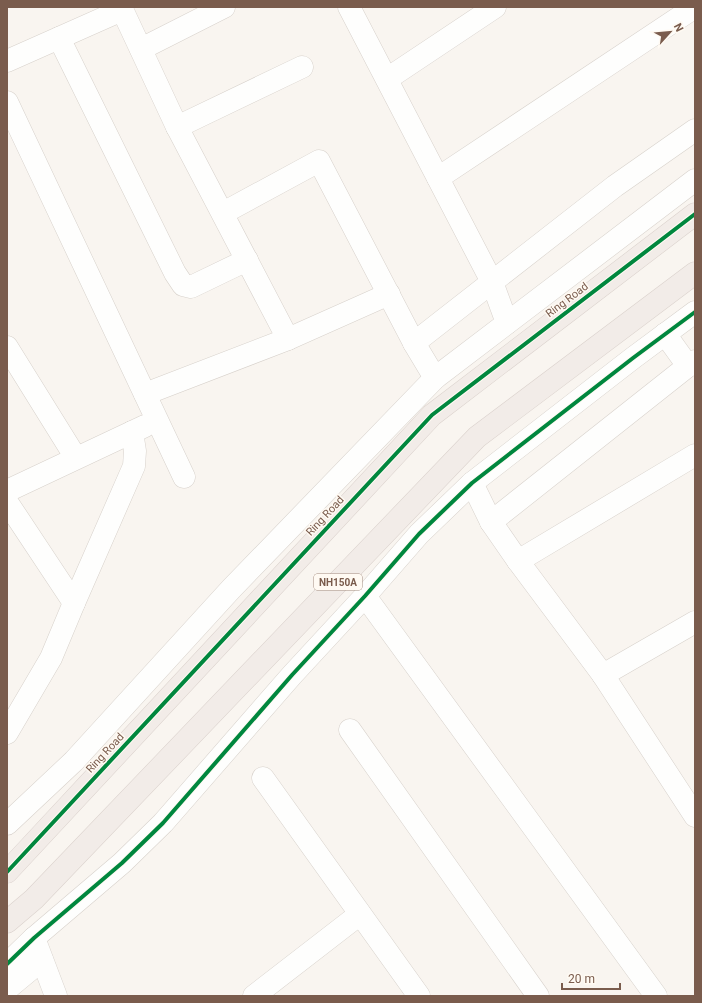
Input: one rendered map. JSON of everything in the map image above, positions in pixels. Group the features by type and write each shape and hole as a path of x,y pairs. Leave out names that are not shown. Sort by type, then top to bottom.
{"highway":[{"name":"Ring Road","path":"7,872 432,415 695,214"},
{"name":"NH150A","path":"7,922 34,899 477,437 695,273"}],"street":[{"path":"140,50 224,7"},
{"path":"349,7 492,282 507,324"},
{"path":"387,79 495,7"},
{"path":"438,178 695,7"},
{"path":"7,61 121,8 176,127 248,260 288,339"},
{"path":"59,38 172,266 183,285 191,287 248,260"},
{"path":"176,127 302,67"},
{"path":"7,102 184,477"},
{"path":"414,343 615,186 695,130"},
{"path":"223,213 319,161 414,343 435,378"},
{"path":"7,824 74,761 231,589 435,378 695,180"},
{"path":"145,394 288,339 389,294"},
{"path":"7,964 34,938 122,863 163,823 292,675 365,596 419,534 472,483 695,312"},
{"path":"491,522 692,364 665,334"},
{"path":"7,347 76,458"},
{"path":"7,491 157,420"},
{"path":"7,733 50,658 134,466 135,451 132,432"},
{"path":"518,561 695,455"},
{"path":"472,483 491,522 518,561 603,675 695,816"},
{"path":"7,502 74,603"},
{"path":"365,596 656,996"},
{"path":"603,675 695,622"},
{"path":"350,730 538,996"},
{"path":"263,778 419,996"},
{"path":"254,996 278,989 360,914"},
{"path":"34,938 56,996"},
{"path":"7,989 42,960"}],"cycle path":[{"path":"7,872 432,415 695,214"},
{"path":"7,964 34,938 122,863 163,823 292,675 365,596 419,534 472,483 633,358 695,312"}]}
